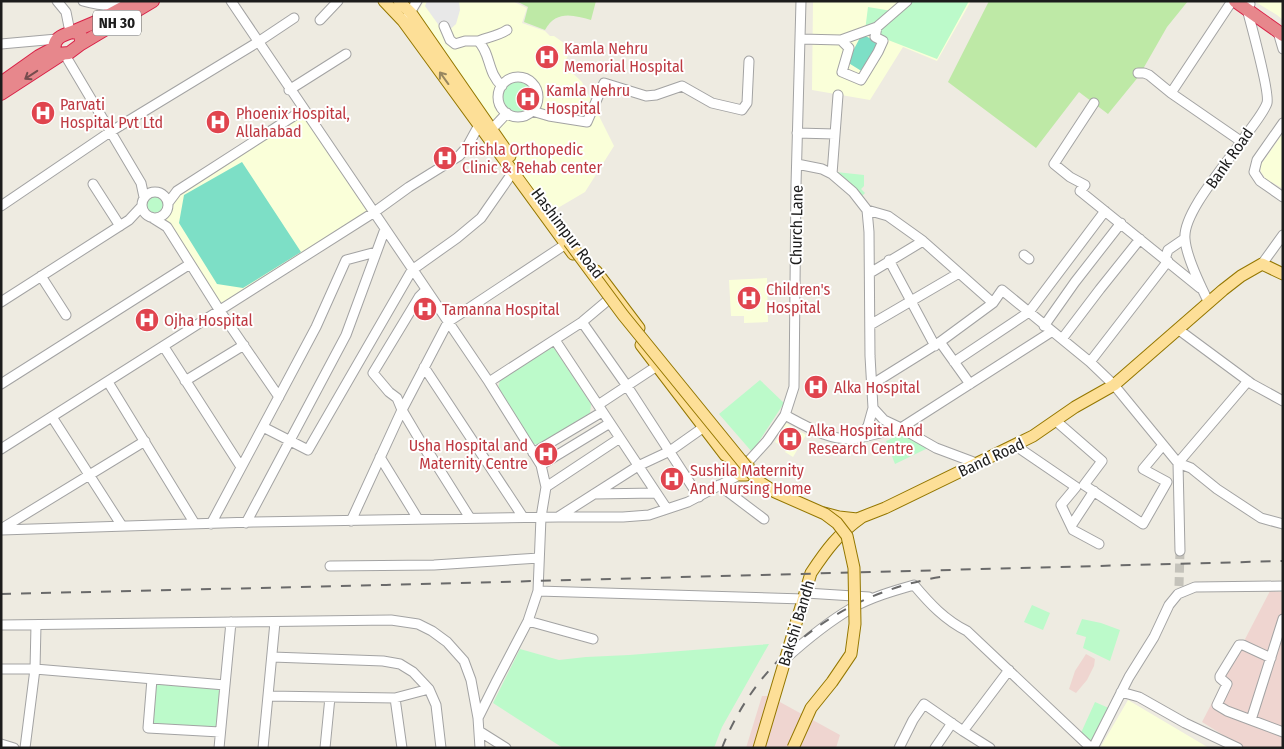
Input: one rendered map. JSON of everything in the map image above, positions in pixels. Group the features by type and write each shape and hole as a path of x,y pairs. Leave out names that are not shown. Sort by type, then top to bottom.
{"highway":[{"name":"NH 30","path":"59,49 71,32 135,1"},
{"name":"NH 30","path":"59,49 76,49 81,44 153,1"},
{"path":"1233,1 1248,5 1281,31"},
{"name":"NH 30","path":"71,32 82,36 81,44"},
{"path":"1,83 39,56 59,49"},
{"path":"1,94 59,49"}],"main road":[{"path":"384,1 403,21 513,172 566,238 623,315 754,476 775,492 825,514 837,523 847,536 854,568 855,624 851,654 811,708 793,748"},
{"name":"Hashimpur Road","path":"399,1 412,13 566,238 616,295 734,452 742,469"},
{"name":"Band Road","path":"566,238 607,301 725,455 742,469 812,509 838,517 857,519 886,508 976,463 1016,446 1033,436 1075,407 1114,385 1241,276 1262,264"},
{"path":"1262,264 1283,274"},
{"name":"Bakshi Bandh","path":"759,748 811,573 827,549 845,528 862,517"}],"street":[{"path":"57,1 66,12 71,32"},
{"path":"83,1 117,6 135,1"},
{"path":"230,1 489,382 542,465 546,487 541,517 538,592 528,621 478,718"},
{"path":"320,20 338,1"},
{"path":"403,21 412,13 417,1"},
{"name":"Church Lane","path":"1,529 351,520 624,517 650,515 667,510 699,497 719,485 742,469 767,441 785,415 794,387 797,133 801,1"},
{"path":"801,39 841,40 877,27 907,1"},
{"path":"1171,93 1233,1"},
{"name":"Bank Road","path":"1184,239 1188,220 1198,202 1242,142 1268,102 1248,5"},
{"path":"1,206 110,132 294,18"},
{"path":"444,26 450,40 455,44 478,37 495,37 507,30"},
{"path":"841,40 849,48 842,72 861,80 883,41 875,37 877,27"},
{"path":"1281,31 1283,49"},
{"path":"478,37 484,47 495,80 502,86"},
{"path":"1,44 59,49 141,183 165,203 167,227"},
{"path":"290,90 346,54"},
{"path":"532,111 538,95 532,83 521,77 508,79 502,86 498,96 499,102 507,113 519,116 532,111 544,115 587,122 604,83 646,96 656,95 682,86 712,103 742,110 747,102 749,61"},
{"path":"1138,73 1149,75 1171,93 1242,142"},
{"path":"832,174 838,95"},
{"path":"1094,103 1054,164 1070,178 1085,185 1080,191 1202,290"},
{"path":"129,220 149,216 159,217 165,203 177,191 303,110"},
{"path":"492,128 507,113"},
{"path":"1283,123 1258,160 1254,172 1260,180 1283,197"},
{"path":"1,450 374,213 409,187 460,156 467,148 479,125"},
{"path":"797,133 835,134"},
{"path":"797,164 822,169 832,174 853,192 866,210 869,232 873,408 868,426 859,438"},
{"path":"263,427 308,450 412,270 457,238 481,218 513,172"},
{"path":"141,183 143,202 149,216 167,227 220,311 279,397"},
{"path":"93,184 120,226"},
{"path":"1,302 129,220 143,202 154,192"},
{"path":"866,210 888,216 923,241 993,303"},
{"path":"954,362 1029,312 1105,211"},
{"path":"785,415 810,429 831,436 852,439 901,428 970,384 1048,329 1070,288 1121,223"},
{"path":"246,523 346,335 385,229"},
{"path":"1262,264 1283,235"},
{"path":"351,520 402,410 448,322 566,238"},
{"path":"1062,340 1140,239"},
{"path":"1090,362 1167,260 1168,250 1184,239 1186,249 1209,304"},
{"path":"870,273 923,241"},
{"path":"212,524 316,327 346,260 376,252"},
{"path":"889,260 911,302 938,344 970,384"},
{"path":"1,384 190,264"},
{"path":"870,325 959,273"},
{"path":"41,276 66,315"},
{"path":"426,290 419,297 373,373 389,392 397,398 428,454 470,518"},
{"path":"871,385 938,344 993,303 1002,290 1090,362 1114,385 1178,463 1191,468 1217,489 1261,518 1283,524"},
{"path":"489,382 582,322 607,301"},
{"path":"582,322 627,386 699,497"},
{"path":"1179,330 1248,381 1283,401"},
{"path":"555,340 667,510"},
{"path":"185,380 244,346"},
{"path":"164,347 242,467"},
{"path":"534,453 657,366"},
{"path":"424,367 523,517"},
{"path":"1180,551 1178,463 1248,381"},
{"path":"108,382 195,524"},
{"path":"873,408 884,420 936,448 976,463"},
{"path":"52,417 122,526"},
{"path":"1056,420 1102,461 1084,485 1143,524 1167,482 1143,469 1163,445"},
{"path":"542,465 610,423"},
{"path":"558,517 638,466 670,452 704,427"},
{"path":"546,487 620,438"},
{"path":"1,529 144,441"},
{"path":"1016,446 1076,487 1061,505 1073,530 1099,544"},
{"path":"380,457 418,519"},
{"path":"719,485 764,519"},
{"path":"1071,526 1094,491"},
{"path":"594,494 656,493"},
{"path":"330,566 434,565 539,558"},
{"path":"785,659 813,634 852,608 882,594 914,585 932,606 956,625 968,631 1088,746 1154,637 1180,586"},
{"path":"1170,605 1178,594 1195,587 1283,586"},
{"path":"538,592 869,597"},
{"path":"1251,720 1283,619"},
{"path":"1,625 390,620 418,624 447,642 464,661 471,680 478,718 480,748"},
{"path":"528,621 593,639"},
{"path":"220,748 231,622"},
{"path":"263,748 275,622"},
{"path":"25,748 35,669 36,624"},
{"path":"1271,658 1239,644 1220,676 1227,684 1217,705 1227,711 1283,732"},
{"path":"272,657 383,661 400,664 413,672 429,689 436,705 441,748"},
{"path":"1,669 35,669 225,685"},
{"path":"963,731 1008,670"},
{"path":"152,679 148,728 220,732"},
{"path":"268,696 394,698 429,689"},
{"path":"1121,692 1139,697 1186,723 1238,748"},
{"path":"324,748 330,697"},
{"path":"394,698 402,748"},
{"path":"899,748 913,720 924,704 990,748"},
{"path":"936,748 952,723"},
{"path":"479,731 506,748"},
{"path":"1,744 14,748"}],"shaded area":[{"name":"Kamla Nehru Hospital","path":"424,1 512,1 527,8 522,23 545,31 571,48 564,65 582,82 614,146 585,192 551,212 476,117 414,19"},
{"path":"427,1 459,1 460,10 456,24 445,34 425,6"},
{"path":"813,1 971,1 937,61 903,47 870,100 812,90"},
{"path":"1254,1 1283,1 1283,20 1277,15"},
{"path":"303,110 373,213 220,311 167,227 166,212 168,203"},
{"path":"1283,133 1282,188 1266,179 1261,172 1260,166"},
{"name":"Children's Hospital","path":"767,278 768,322 744,323 744,316 731,316 729,280"},
{"name":"Alka Hospital And Research Centre","path":"786,423 806,435 793,457 785,452 787,449 775,442"},
{"path":"1270,591 1283,592 1283,748 1244,748 1202,722"},
{"path":"1086,654 1095,659 1094,666 1087,680 1076,693 1069,689 1075,671"},
{"path":"762,696 769,696 840,735 836,748 746,748"},
{"path":"1128,700 1209,748 1100,748"}],"green space":[{"path":"516,1 596,1 591,20 571,16 560,17 554,19 545,30 524,22 528,7"},
{"path":"900,1 969,1 937,59 865,31 868,7 898,12"},
{"path":"989,1 1188,1 1167,27 1139,76 1108,114 1079,92 1036,148 948,82"},
{"path":"862,34 880,44 863,72 847,62"},
{"path":"518,77 532,82 537,96 532,110 518,115 504,110 499,96 504,82"},
{"path":"242,162 301,252 243,288 217,284 179,223 184,195"},
{"path":"836,172 864,175 864,186 861,189 865,193 862,196"},
{"path":"155,195 161,198 164,204 161,210 155,213 149,210 146,204 149,198"},
{"path":"547,348 554,348 591,404 590,413 541,444 534,444 498,389 500,380"},
{"path":"760,380 784,403 752,452 719,414"},
{"path":"904,433 930,447 895,464 886,441"},
{"path":"1032,605 1050,613 1043,630 1024,622"},
{"path":"1082,619 1120,630 1110,661 1083,648 1086,637 1076,634"},
{"path":"769,644 722,727 714,748 563,748 493,703 520,649 559,660"},
{"path":"152,679 225,685 220,732 148,728"},
{"path":"1095,702 1111,709 1093,747 1080,735"}],"tunnel":[{"path":"1179,586 1180,551"}],"railway":[{"path":"1,594 1283,561"},
{"path":"722,748 738,714 759,683 783,656 811,632 842,612 875,595 910,584 947,576"}],"place":[{"name":"Kamla Nehru Memorial Hospital","path":"547,57"},
{"name":"Kamla Nehru Hospital","path":"528,99"},
{"name":"Parvati Hospital Pvt Ltd","path":"43,113"},
{"name":"Phoenix Hospital, Allahabad","path":"218,122"},
{"name":"Trishla Orthopedic Clinic & Rehab center","path":"445,158"},
{"name":"Children's Hospital","path":"749,298"},
{"name":"Tamanna Hospital","path":"425,309"},
{"name":"Ojha Hospital","path":"147,320"},
{"name":"Alka Hospital","path":"816,387"},
{"name":"Alka Hospital And Research Centre","path":"790,439"},
{"name":"Usha Hospital and Maternity Centre","path":"546,454"},
{"name":"Sushila Maternity And Nursing Home","path":"672,479"}]}
